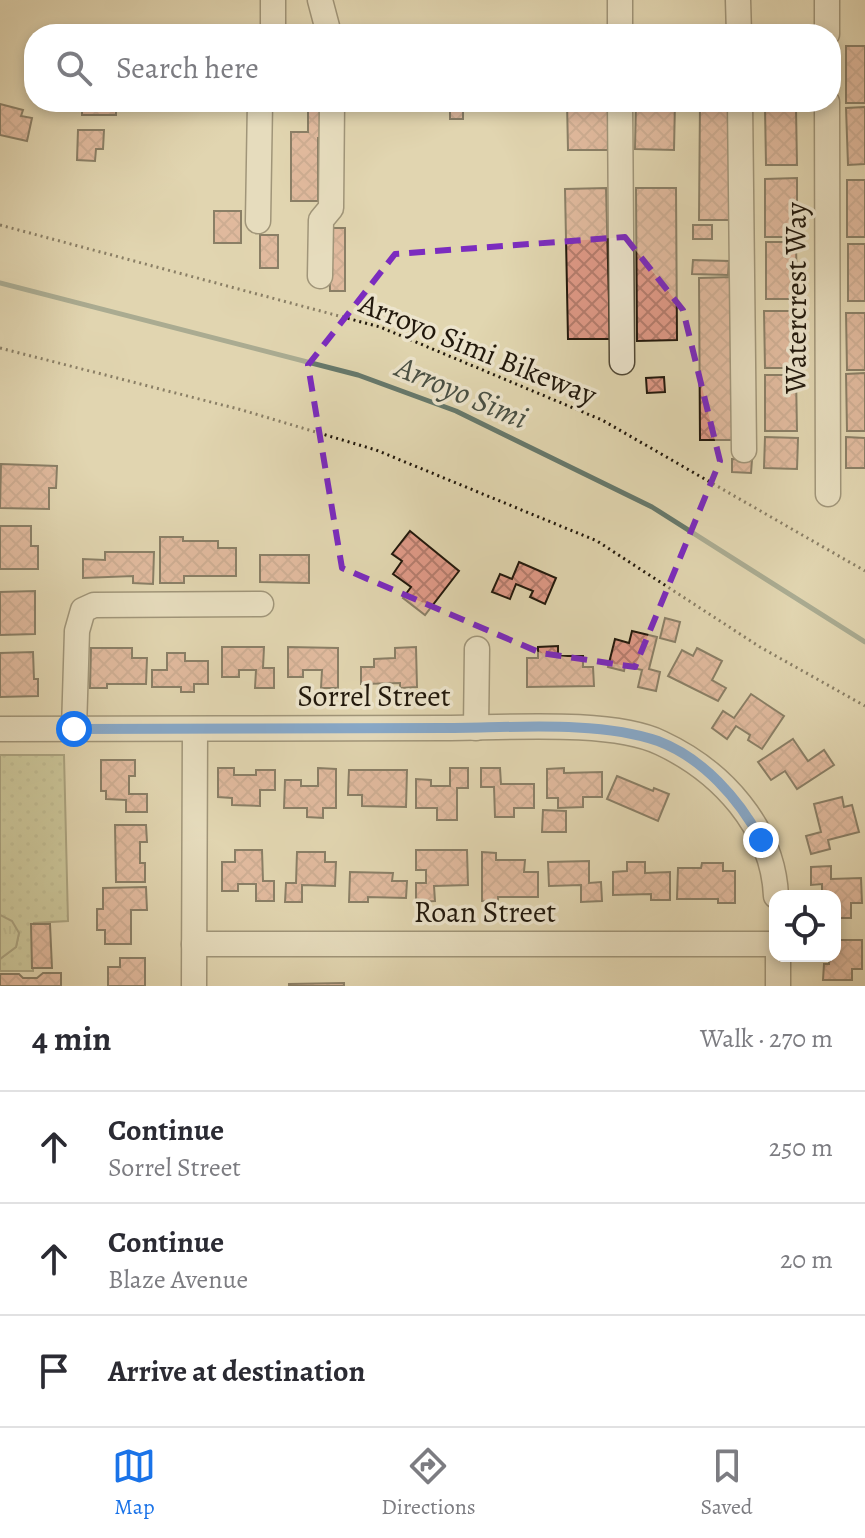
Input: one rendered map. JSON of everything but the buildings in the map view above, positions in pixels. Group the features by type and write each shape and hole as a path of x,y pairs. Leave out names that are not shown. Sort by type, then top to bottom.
{"street":[{"path":"273,0 273,24"},
{"path":"320,0 326,24"},
{"path":"620,0 620,24"},
{"path":"738,0 739,24"},
{"path":"827,0 827,24"},
{"path":"258,221 260,112"},
{"path":"320,276 321,220 331,208 332,112"},
{"path":"620,112 622,362"},
{"path":"740,112 744,450"},
{"name":"Watercrest Way","path":"827,112 828,494"},
{"path":"74,729 77,631 83,610 94,605 261,604"},
{"path":"476,728 477,649"},
{"name":"Sorrel Street","path":"0,729 476,728 619,731 660,742 698,765 730,791 748,814 761,840 775,890"},
{"path":"194,986 195,729"},
{"name":"Roan Street","path":"194,944 769,944"},
{"path":"778,962 778,986"}],"path":[{"name":"Arroyo Simi Bikeway","path":"0,225 380,327 602,420 865,571"},
{"path":"0,348 242,410 376,450 583,535 597,541 760,647 865,706"}],"highlighted area":[{"path":"625,237 683,310 720,461 635,667 541,653 342,568 308,365 395,254"}],"green space":[{"path":"0,755 64,755 68,921 34,923 33,971 0,971 0,959 16,947 19,933 0,915"},
{"path":"0,915 12,921 19,933 16,947 0,959"}],"waterway":[{"name":"Arroyo Simi","path":"0,283 358,375 456,411 652,507 865,642"}],"route":[{"path":"74,729 476,728 619,731 660,742 698,765 730,791 748,814 761,840"}]}
